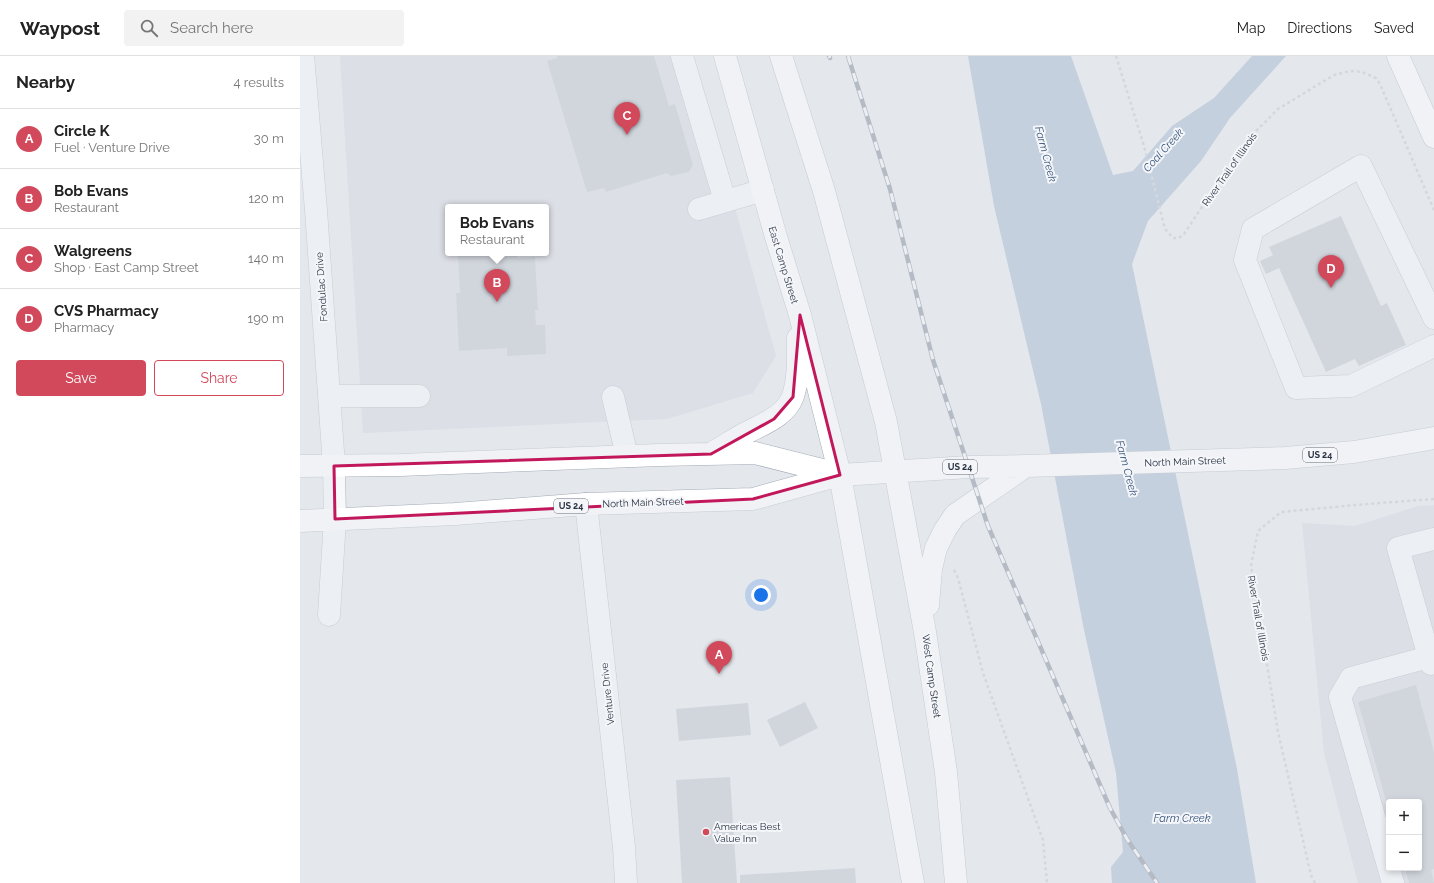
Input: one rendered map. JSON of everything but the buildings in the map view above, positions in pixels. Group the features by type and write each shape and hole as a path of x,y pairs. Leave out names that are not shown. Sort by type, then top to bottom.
{"main road":[{"name":"East Camp Street","path":"725,56 762,190 800,315 840,475"},
{"path":"781,56 826,198 886,422 894,471"},
{"path":"1398,56 1434,137"},
{"path":"711,454 745,433 774,419 786,408 793,397 797,376 800,315"},
{"name":"North Main Street","path":"300,521 455,514 586,504 753,499 840,475 969,467 1285,458 1354,452 1434,438"},
{"name":"North Main Street","path":"300,466 400,465 627,456 755,453 840,475"},
{"path":"925,632 931,569 936,548 945,530 955,515 1026,466"},
{"name":"West Camp Street","path":"894,471 925,632 946,772 956,883"},
{"path":"840,475 913,883"}],"street":[{"name":"Fondulac Drive","path":"303,56 305,134 334,466 335,519 329,615"},
{"path":"682,56 725,201"},
{"path":"1434,318 1427,287 1361,166 1253,229 1245,260 1296,388 1350,386 1434,346"},
{"path":"700,209 762,190"},
{"path":"329,396 419,396"},
{"path":"613,397 627,456"},
{"name":"Venture Drive","path":"586,504 623,839 626,883"},
{"path":"1393,883 1340,697 1351,678 1432,664 1398,548 1434,539"}],"path":[{"name":"River Trail of Illinois","path":"1116,56 1144,146 1165,229 1173,238 1179,238 1184,234 1232,162 1257,130 1278,109 1334,75 1350,71 1362,72 1376,78 1380,84 1434,210"},
{"name":"River Trail of Illinois","path":"1315,883 1311,874 1278,732 1250,566 1258,531 1281,512 1434,499"},
{"path":"952,566 958,578 983,673 1043,840 1047,883"}],"highlighted area":[{"path":"800,315 840,475 753,499 335,519 334,466 711,454 774,419 793,397"}],"shaded area":[{"path":"340,56 693,56 776,356 753,393 667,419 363,433"},
{"path":"1434,505 1434,883 1358,883 1324,753 1302,523 1355,526 1418,506"}],"water":[{"name":"Farm Creek","path":"968,56 1071,56 1113,175 1133,171 1172,126 1214,98 1252,56 1286,56 1230,118 1201,161 1148,221 1132,264 1237,769 1256,883 1112,883 1111,867 1123,852 1116,773 1084,630 1041,404 994,206"}],"railway":[{"path":"848,56 890,189 933,360 988,526 1110,808 1127,839 1157,883"}],"place":[{"name":"Walgreens","path":"627,135"},
{"name":"CVS Pharmacy","path":"1331,288"},
{"name":"Bob Evans","path":"497,302"},
{"name":"Circle K","path":"719,674"},
{"name":"Americas Best Value Inn","path":"706,832"}],"water label":[{"name":"Coal Creek","path":"1163,150"}]}
